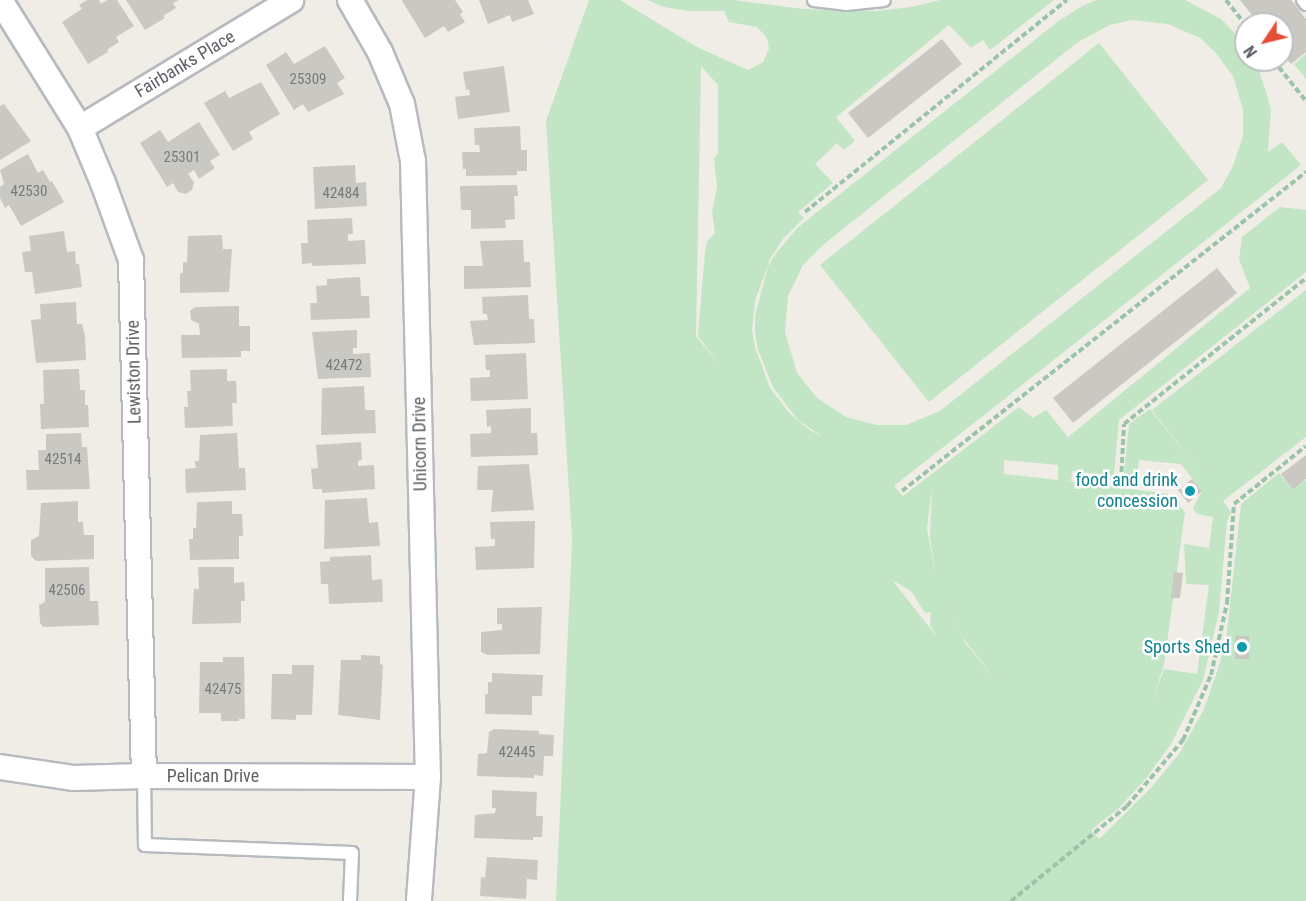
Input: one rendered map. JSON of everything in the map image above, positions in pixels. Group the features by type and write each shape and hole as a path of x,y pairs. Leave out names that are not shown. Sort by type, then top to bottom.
{"street":[{"name":"Lewiston Drive","path":"0,0 80,128 131,260 144,776"},
{"name":"Fairbanks Place","path":"80,128 291,0"},
{"name":"Unicorn Drive","path":"350,0 380,52 402,104 413,161 428,777 419,901"},
{"name":"Pelican Drive","path":"0,767 74,778 144,776 428,777"}],"lane":[{"path":"814,0 846,4 884,0"},
{"path":"1303,0 1306,4"},
{"path":"144,776 145,845 352,853 350,901"}],"path":[{"path":"805,212 1067,0"},
{"path":"1226,0 1235,12"},
{"path":"1283,72 1306,101"},
{"path":"902,491 1306,172"},
{"path":"1121,481 1124,424 1306,278"},
{"path":"1011,901 1127,806 1183,740 1211,675 1225,613 1234,504 1306,446"}],"green space":[{"path":"589,0 620,0 697,47 748,70 763,62 769,49 767,38 757,27 729,22 724,11 688,11 664,7 647,0 733,0 803,9 876,11 911,7 940,0 1054,0 990,50 983,40 971,48 949,25 836,117 855,141 844,150 837,143 815,164 833,183 798,212 804,218 783,239 770,259 755,301 752,330 755,347 770,388 790,414 810,430 823,437 797,419 773,387 758,350 755,332 755,316 768,266 797,228 1060,20 1084,5 1097,0 1185,0 1221,19 1234,33 1234,72 1260,72 1271,109 1268,152 1282,142 1301,165 894,486 903,496 1019,407 1033,418 1046,410 1068,437 1250,288 1239,259 1242,237 1280,207 1306,210 1306,272 1119,420 1114,476 1072,471 1071,481 1061,480 1169,494 1185,512 1164,665 1151,704 1164,669 1197,674 1209,585 1186,584 1184,544 1209,548 1213,517 1197,514 1193,508 1202,491 1181,464 1139,460 1137,480 1129,479 1124,473 1129,424 1150,409 1203,475 1152,410 1306,290 1306,437 1223,501 1231,512 1227,521 1219,612 1203,680 1171,744 1147,777 1119,808 1091,830 1099,839 1150,789 1179,754 1204,709 1220,663 1227,632 1241,504 1279,473 1293,490 1306,480 1306,901 556,901 572,540 546,121","holes":["1132,20 1168,24 1200,38 1215,52 1233,76 1243,109 1243,136 1233,166 1221,188 940,411 906,425 876,425 846,417 817,398 797,373 785,332 788,296 803,265 824,244 1078,42 1110,25","701,66 718,85 718,153 714,159 717,187 712,211 715,233 707,242 705,252 698,336 720,366 696,336","1004,460 1058,465 1058,480 1004,474","932,487 930,537 936,577 927,528","892,580 911,591 925,613 931,612 930,625 937,637","962,636 994,678 966,644"]},
{"path":"1099,43 1208,180 929,402 820,265"},
{"path":"1306,54 1306,79 1294,64"}],"building":[{"path":"87,0 99,0 101,4 107,0 117,0 134,26 116,37 119,42 107,50 108,52 88,64 62,22 82,9 79,5"},
{"path":"126,0 179,0 173,3 176,8 163,16 165,18 145,30"},
{"path":"403,0 455,0 463,12 460,14 465,22 448,32 444,26 425,38"},
{"path":"479,0 528,0 534,14 512,22 510,15 488,24"},
{"path":"1240,0 1291,0 1306,19 1306,52 1294,62 1294,12 1250,12"},
{"path":"942,39 962,64 868,138 848,113"},
{"path":"325,46 345,78 337,83 344,94 308,112 303,104 294,110 266,65 286,52 294,64"},
{"path":"504,66 510,112 458,119 455,97 470,95 469,89 466,90 463,72"},
{"path":"261,82 280,114 249,132 253,139 233,151 204,103 225,91 229,98"},
{"path":"4,104 31,141 0,160 0,106"},
{"path":"199,122 220,155 210,161 215,168 199,179 194,170 188,174 194,182 192,190 186,194 178,192 173,183 167,187 140,143 160,130 168,142"},
{"path":"520,126 521,150 527,150 527,171 517,171 517,175 466,176 466,169 463,169 462,152 480,152 479,145 475,145 474,128"},
{"path":"28,154 38,173 43,170 64,202 21,226 9,205 5,208 0,198 0,187 4,184 0,170"},
{"path":"355,165 356,183 366,182 367,206 315,209 313,167"},
{"path":"517,185 518,196 514,196 515,219 505,220 506,228 471,229 471,210 461,210 460,186"},
{"path":"352,218 353,234 348,234 348,241 365,240 366,264 312,266 312,263 302,264 301,243 308,243 307,220"},
{"path":"64,231 67,252 75,251 82,287 35,294 32,272 25,272 22,252 31,251 29,236"},
{"path":"222,235 223,249 232,249 229,292 180,293 180,273 183,273 183,262 187,262 188,236"},
{"path":"523,240 524,262 530,262 531,287 464,289 464,266 483,266 480,241"},
{"path":"1217,268 1237,293 1073,423 1053,398"},
{"path":"360,277 361,296 369,296 370,318 311,320 310,303 317,303 316,286 327,285 327,279"},
{"path":"528,295 529,319 534,319 535,343 474,345 470,321 488,320 487,314 483,314 482,297"},
{"path":"76,302 77,324 82,324 85,336 86,360 36,363 31,320 41,319 40,304"},
{"path":"239,306 239,326 250,326 250,351 241,351 241,357 182,358 181,335 200,335 199,324 191,320 190,311 195,307"},
{"path":"357,330 357,348 353,348 353,354 370,353 371,377 318,379 312,332"},
{"path":"526,353 528,399 471,401 470,378 490,377 490,370 486,370 485,355"},
{"path":"79,369 80,390 85,390 85,405 88,405 89,427 41,429 40,404 44,404 43,370"},
{"path":"227,369 227,381 236,381 237,403 232,403 233,426 185,428 184,407 188,407 187,391 191,391 190,370"},
{"path":"364,386 365,410 375,410 376,433 321,435 322,388"},
{"path":"531,408 531,433 537,433 538,455 471,457 470,434 491,433 491,426 487,427 486,410"},
{"path":"81,433 82,447 87,447 90,489 27,490 26,470 39,470 38,450 46,450 46,434"},
{"path":"237,433 239,468 245,468 246,490 186,493 185,469 196,468 195,461 199,461 200,435"},
{"path":"361,442 362,460 358,461 358,466 374,465 375,489 322,493 322,489 313,489 311,469 318,468 316,445"},
{"path":"1306,455 1306,479 1293,490 1281,474"},
{"path":"529,464 534,510 491,512 493,490 477,490 478,466"},
{"path":"1076,476 1108,480 1107,488 1076,486"},
{"name":"food and drink concession","path":"1192,479 1202,491 1188,503 1178,490"},
{"path":"367,498 369,523 378,522 380,546 324,549 325,500"},
{"path":"78,501 78,522 83,522 84,535 94,535 94,559 36,561 31,556 31,540 39,536 41,503"},
{"path":"232,501 232,514 242,514 243,536 239,536 239,559 190,560 189,539 193,539 193,528 196,528 197,502"},
{"path":"535,521 534,568 476,570 475,547 495,546 495,539 491,539 490,522"},
{"path":"371,555 372,580 382,579 383,602 329,604 328,584 321,584 320,562 330,561 330,557"},
{"path":"89,567 90,601 98,601 99,625 43,627 40,623 39,605 45,602 45,568"},
{"path":"198,567 234,567 234,583 244,582 245,601 241,601 241,623 192,624 194,589 199,589"},
{"path":"1174,572 1183,573 1180,598 1171,598"},
{"path":"542,607 540,654 488,655 481,652 481,632 502,630 502,624 497,624 497,608"},
{"name":"Sports Shed","path":"1235,636 1249,636 1249,659 1235,659"},
{"path":"361,655 380,656 380,664 383,665 380,720 338,715 341,660 361,660"},
{"path":"223,657 244,657 245,719 239,719 239,721 221,721 221,713 199,713 200,662 223,662"},
{"path":"292,665 314,665 312,715 296,715 296,720 271,719 272,674 292,674"},
{"path":"492,673 543,675 542,696 532,696 532,715 485,714 485,694 488,694 488,682 492,682"},
{"path":"494,729 539,731 539,734 554,735 553,756 544,756 543,776 534,775 534,778 477,776 478,754 487,753 489,732"},
{"path":"492,790 537,792 536,816 543,816 542,837 533,837 533,840 474,838 475,815 495,813 496,808 492,808"},
{"path":"487,857 538,860 537,880 527,879 526,899 480,896 481,877 485,878"}],"place":[{"name":"food and drink concession","path":"1190,491"},
{"name":"Sports Shed","path":"1242,647"}]}
